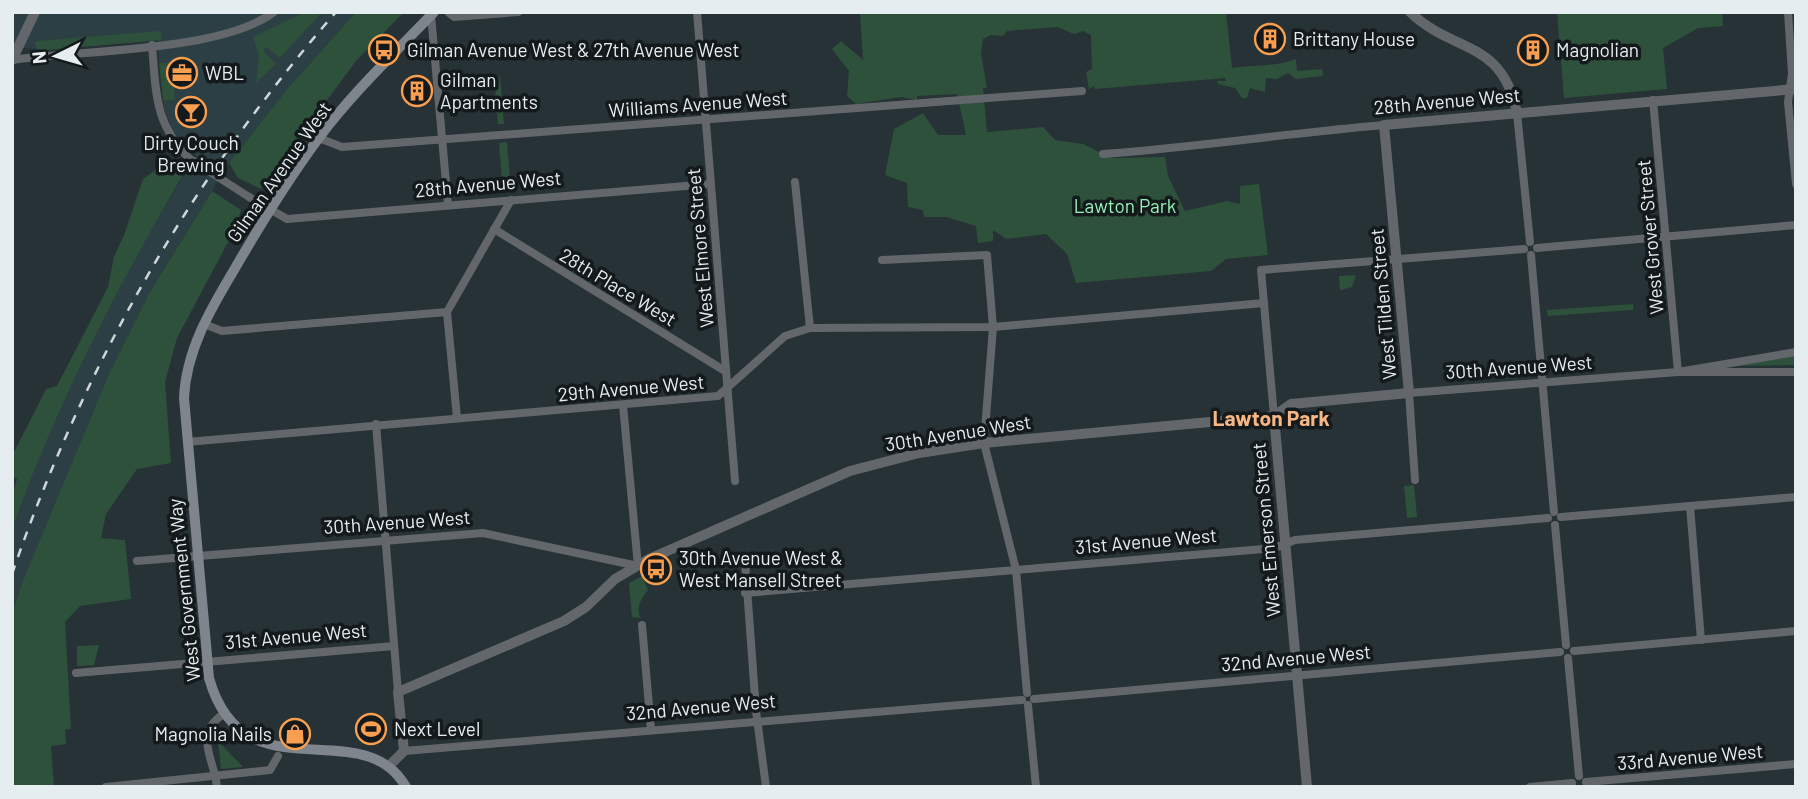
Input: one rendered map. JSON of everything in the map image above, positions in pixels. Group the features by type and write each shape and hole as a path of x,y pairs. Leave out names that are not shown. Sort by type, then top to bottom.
{"main road":[{"name":"Gilman Avenue West","path":"187,373 204,324 269,211 319,138 370,77 432,14"},
{"name":"West Government Way","path":"187,373 184,398 187,442 207,662 213,696 222,715 244,739 278,756 311,758 356,755 375,758 389,766"},
{"path":"389,766 406,787"}],"street":[{"path":"12,60 35,12"},
{"path":"12,60 209,38 251,27 274,12"},
{"path":"448,12 454,17 518,12"},
{"name":"West Elmore Street","path":"697,12 735,481"},
{"path":"1410,12 1425,25 1470,46 1497,66 1513,93 1567,651 1575,782"},
{"path":"1788,12 1796,184"},
{"path":"432,14 448,205"},
{"path":"152,45 157,104 163,127 174,144 190,159 269,211"},
{"name":"28th Avenue West","path":"1103,154 1223,145 1251,138 1653,100 1792,90"},
{"name":"Williams Avenue West","path":"319,138 342,147 1082,91"},
{"name":"West Grover Street","path":"1653,100 1678,372"},
{"name":"West Tilden Street","path":"1384,125 1415,480"},
{"path":"795,182 810,328"},
{"name":"28th Avenue West","path":"269,211 287,219 710,184"},
{"path":"457,418 447,312 511,200"},
{"path":"1396,260 1796,225"},
{"name":"28th Place West","path":"494,229 725,371"},
{"path":"882,260 987,255 993,327 984,443 1016,570 1035,787"},
{"name":"West Emerson Street","path":"1307,787 1261,270 1396,260"},
{"name":"29th Avenue West","path":"187,442 718,396 785,336 810,328 993,327 1264,303"},
{"path":"204,324 222,331 447,312"},
{"name":"30th Avenue West","path":"1678,372 1796,352"},
{"name":"30th Avenue West","path":"137,561 483,533 638,566 850,471 919,453 984,443 1274,416 1291,404 1409,393 1678,372 1796,372"},
{"path":"398,692 564,621 586,607 615,579 638,566 623,405"},
{"path":"376,424 404,751 389,766"},
{"name":"31st Avenue West","path":"745,593 1275,548 1295,540 1796,497"},
{"path":"1690,506 1702,640"},
{"path":"745,561 745,593 766,787"},
{"path":"642,625 651,729"},
{"name":"32nd Avenue West","path":"404,751 1796,631"},
{"name":"31st Avenue West","path":"76,673 394,646"},
{"path":"217,787 216,776 209,763 206,736 212,722 222,715"},
{"path":"106,787 270,770 278,756"},
{"name":"33rd Avenue West","path":"1586,785 1796,764"},
{"path":"1530,787 1575,782 1586,785"}],"shaded area":[{"path":"12,12 356,12 288,88 229,163 150,292 22,583 12,615 12,530 43,446 73,377 128,268 196,155 173,131 164,108 157,40 46,50 12,47"}],"green space":[{"path":"305,12 322,12 280,58 266,47 263,51 276,64 256,83 259,56 253,37"},
{"path":"356,12 404,12 356,61 261,189 238,178 229,163 288,88"},
{"name":"Lawton Park","path":"860,12 1226,12 1232,68 1272,65 1296,59 1297,71 1322,69 1323,76 1296,79 1288,73 1277,79 1266,78 1265,92 1250,88 1247,98 1242,98 1235,88 1218,84 1217,81 1226,81 1225,78 1095,89 1094,86 1089,89 1086,72 1092,69 1091,35 1083,31 1074,34 1057,27 1007,31 1003,36 991,35 983,39 981,54 987,88 983,88 987,132 1043,127 1055,140 1083,144 1111,158 1165,157 1168,176 1185,211 1227,201 1240,204 1240,186 1259,184 1268,255 1226,259 1211,271 1076,283 1067,254 1046,234 1006,239 993,230 993,241 978,243 976,226 946,217 924,217 923,210 908,207 907,183 885,175 894,129 923,113 938,135 966,135 957,94 917,96 917,100 901,97 856,104 847,96 849,71 832,49 841,41 863,60"},
{"path":"1557,12 1722,12 1723,26 1698,28 1663,48 1667,89 1564,98"},
{"path":"161,31 162,40 46,50 37,49 35,44 36,41"},
{"path":"171,62 175,100 163,101 159,63"},
{"path":"500,77 504,124 498,124 494,78"},
{"path":"507,142 511,191 503,192 499,143"},
{"path":"173,157 183,175 89,348 48,438 12,530 12,496 17,479 12,476 12,456 46,389 57,386 108,287 114,257 143,179"},
{"path":"212,191 241,210 236,227 177,338 165,382 171,463 137,469 106,514 101,538 125,540 131,599 80,606 65,622 71,729 65,730 66,744 51,746 54,787 12,787 12,615 22,583 110,372 150,292"},
{"path":"1356,275 1352,287 1340,290 1339,276"},
{"path":"1633,304 1633,310 1548,316 1547,310"},
{"path":"1796,355 1796,365 1735,366"},
{"path":"1414,485 1417,517 1407,518 1404,486"},
{"path":"642,576 648,590 639,607 641,618 632,617 629,583"},
{"path":"99,645 94,665 77,666 77,646"},
{"path":"218,741 243,767 221,769"}],"railway":[{"path":"12,574 40,497 72,422 147,277 235,140 336,12"}],"place":[{"name":"Brittany House","path":"1270,39"},
{"name":"Gilman Avenue West & 27th Avenue West","path":"384,50"},
{"name":"Magnolian","path":"1533,50"},
{"name":"WBL","path":"182,73"},
{"name":"Gilman Apartments","path":"417,91"},
{"name":"Dirty Couch Brewing","path":"191,112"},
{"name":"30th Avenue West & West Mansell Street","path":"656,569"},
{"name":"Next Level","path":"371,729"},
{"name":"Magnolia Nails","path":"295,734"}],"district":[{"name":"Lawton Park","path":"1271,419"}]}
